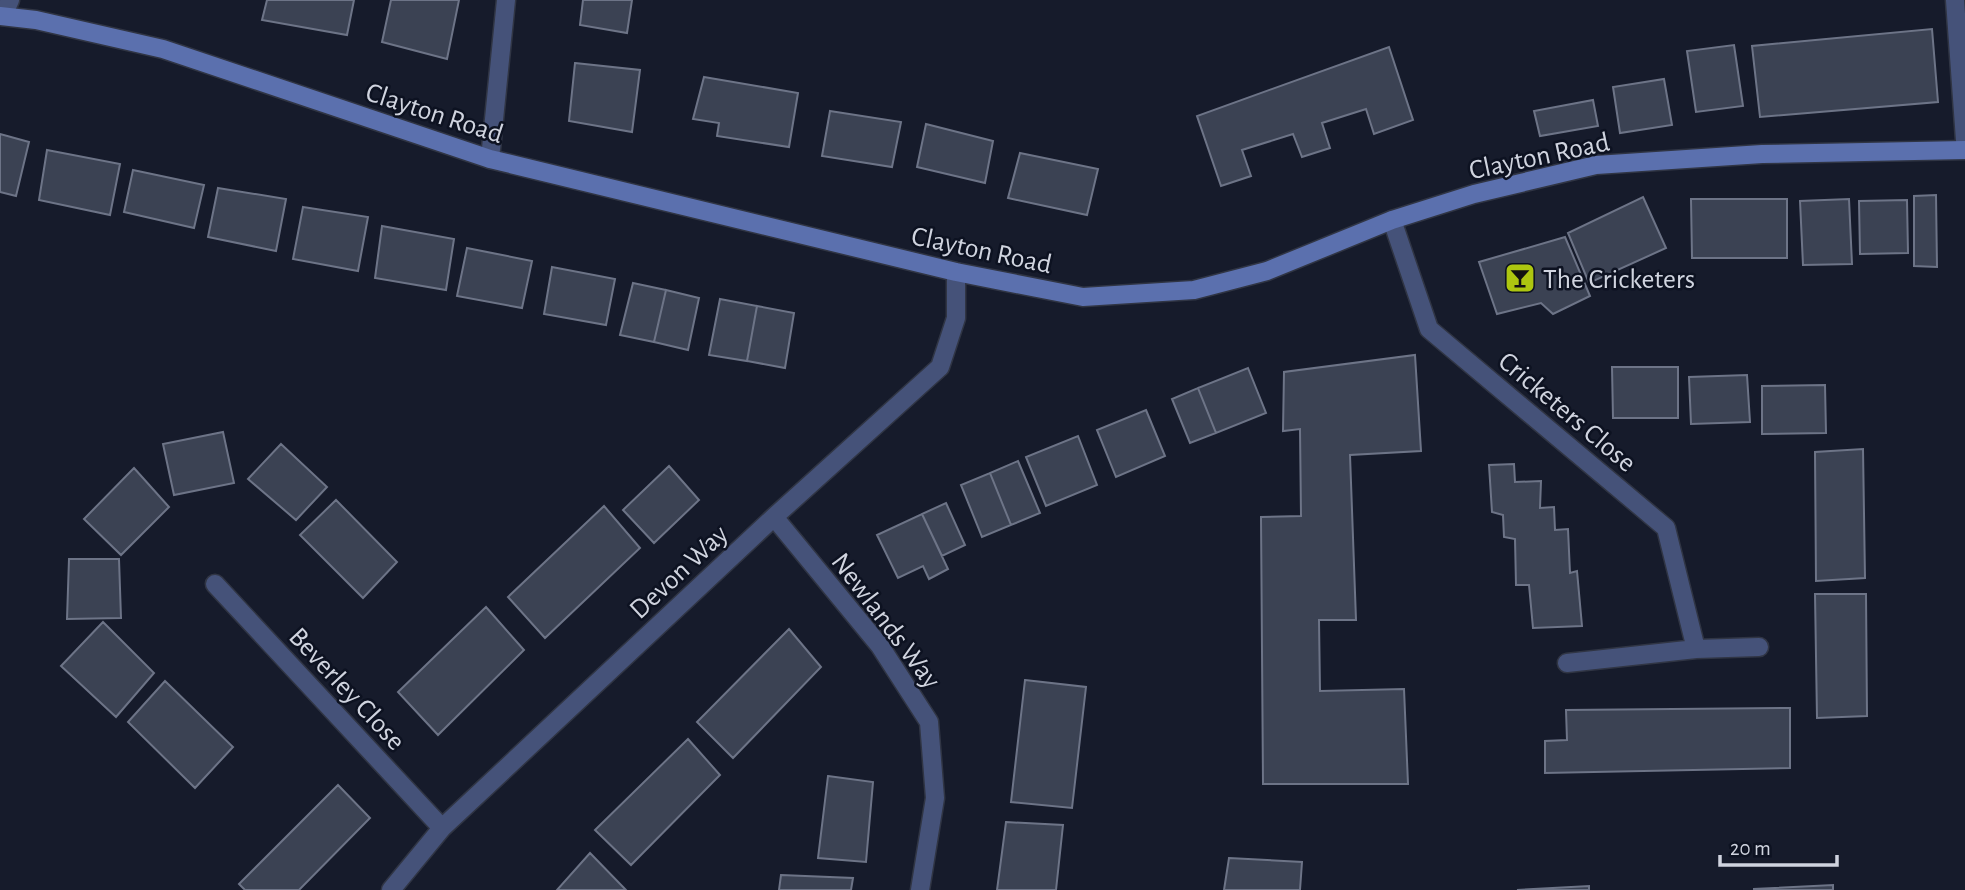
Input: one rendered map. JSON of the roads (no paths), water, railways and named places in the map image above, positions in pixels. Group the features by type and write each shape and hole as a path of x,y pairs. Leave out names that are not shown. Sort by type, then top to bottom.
{"street":[{"path":"490,159 506,0"},
{"path":"1955,0 1965,140"},
{"name":"Clayton Road","path":"4,11 163,49 490,159 956,272 1083,297 1194,290 1267,271 1392,220 1474,194 1596,165 1762,154 1965,150"},
{"name":"Cricketers Close","path":"1392,220 1429,329 1666,528 1696,649"},
{"name":"Devon Way","path":"391,890 442,828 774,517 940,367 956,318 956,272"},
{"name":"Newlands Way","path":"774,517 880,646 929,722 935,798 920,890"},
{"name":"Beverley Close","path":"215,584 442,828"},
{"path":"1567,663 1696,649 1759,647"}],"place":[{"name":"The Cricketers","path":"1520,278"}]}
